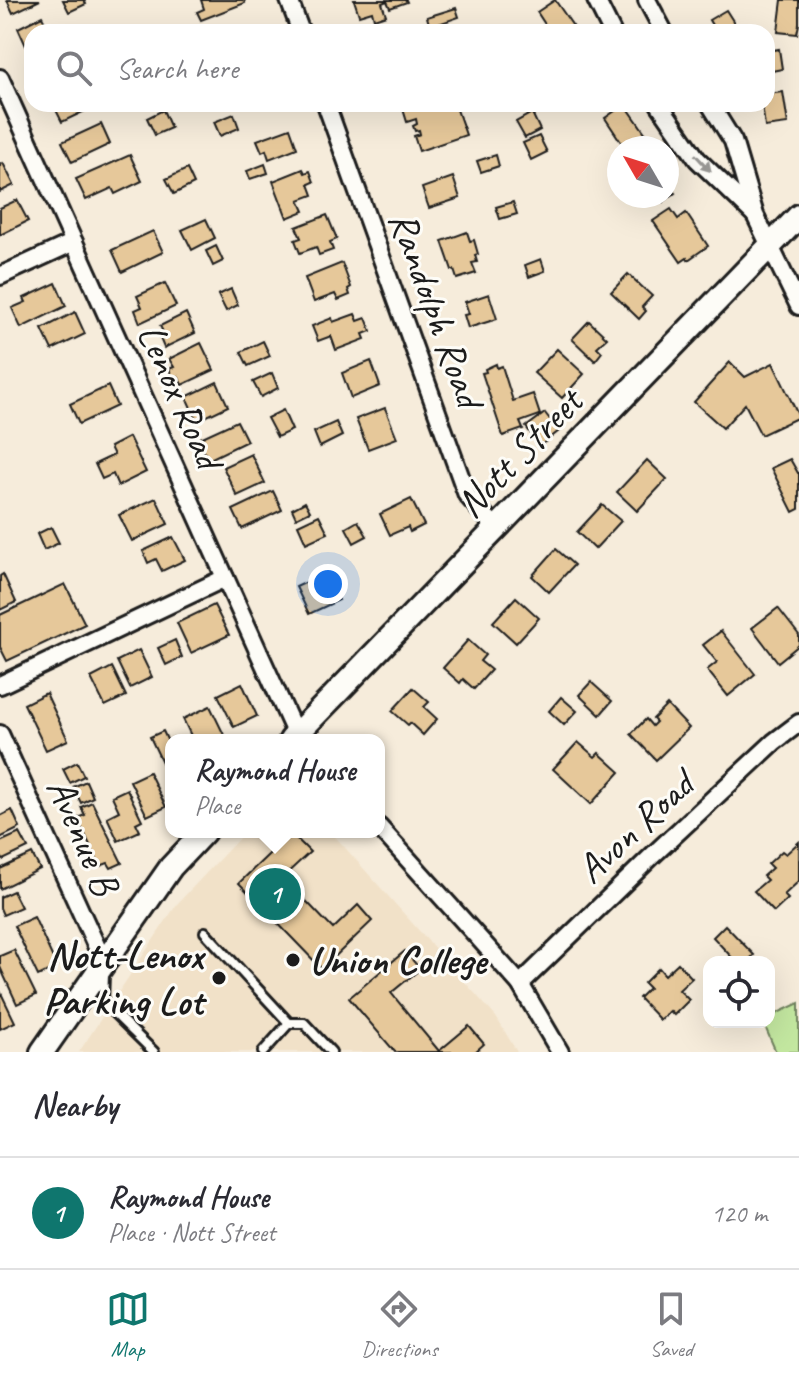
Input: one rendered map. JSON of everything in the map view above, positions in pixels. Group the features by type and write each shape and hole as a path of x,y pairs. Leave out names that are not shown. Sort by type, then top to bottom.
{"main road":[{"name":"Nott Street","path":"300,734 799,216"},
{"path":"42,1052 171,867 198,838"}],"street":[{"path":"289,0 298,24"},
{"path":"596,0 608,24"},
{"path":"647,0 660,24"},
{"name":"Lenox Road","path":"0,78 294,734"},
{"name":"Randolph Road","path":"329,112 467,495 496,528"},
{"path":"665,112 697,159 755,215"},
{"path":"715,112 733,141 755,215 799,306"},
{"path":"0,276 74,242"},
{"path":"0,685 225,578"},
{"name":"Avon Road","path":"520,984 774,742 799,723"},
{"name":"Avenue B","path":"0,734 105,965"},
{"path":"385,834 520,984 560,1052"}],"lane":[{"path":"205,932 289,1023 304,1023 331,1052"},
{"path":"105,965 103,1002 154,1052"},
{"path":"263,1052 289,1023"}],"shaded area":[{"name":"Union College","path":"239,838 336,838 496,1017 517,1052 79,1052 177,904"}],"green space":[{"path":"799,1003 799,1052 776,1052 766,1028 775,1028 775,1014"}],"building":[{"path":"7,0 40,0 13,13"},
{"path":"63,0 84,0 86,4 69,12"},
{"path":"201,0 244,0 245,3 201,20 197,12 204,9"},
{"path":"354,0 406,0 407,2 390,8 387,1 382,3 386,15 374,19 372,11 359,15"},
{"path":"555,0 572,24 545,24 537,12"},
{"path":"782,0 799,0 797,34 778,32"},
{"path":"456,8 459,17 429,24 427,17"},
{"path":"726,10 735,24 711,24 709,20"},
{"path":"42,16 46,24 26,24"},
{"path":"24,25 24,41 18,28"},
{"path":"779,49 782,69 775,70 775,50"},
{"path":"783,92 788,124 765,127 763,112 775,112 775,93"},
{"path":"57,112 83,112 62,122"},
{"path":"164,112 171,128 155,135 147,118"},
{"path":"404,112 458,112 466,135 419,151 414,136 420,134 413,126 417,124 416,119 407,122"},
{"path":"614,112 631,112 647,136 617,136 605,118"},
{"path":"532,113 540,130 525,138 516,122"},
{"path":"234,114 239,128 220,136 214,122"},
{"path":"101,124 110,144 72,162 62,142"},
{"path":"290,128 297,148 269,159 257,140"},
{"path":"539,136 547,152 531,160 523,143"},
{"path":"130,155 142,181 115,194 112,188 86,200 76,179"},
{"path":"496,155 499,166 481,172 477,161"},
{"path":"3,163 14,185 0,192 0,164"},
{"path":"265,164 268,173 250,179 247,171"},
{"path":"187,169 194,184 174,194 166,179"},
{"path":"303,169 305,173 310,171 314,182 309,184 313,195 299,200 304,211 287,218 273,181"},
{"path":"453,177 460,198 429,208 422,188"},
{"path":"17,200 28,221 0,235 0,208"},
{"path":"513,202 517,214 500,219 496,207"},
{"path":"671,209 678,219 686,213 708,246 681,262 653,221"},
{"path":"327,215 337,239 330,242 333,250 319,255 316,247 300,253 295,240 301,238 296,227"},
{"path":"206,219 215,238 192,250 182,230"},
{"path":"153,231 163,252 122,272 112,250"},
{"path":"467,232 470,241 474,240 478,254 475,255 477,262 472,263 476,273 457,279 442,241"},
{"path":"216,246 223,261 213,266 206,251"},
{"path":"541,259 545,271 529,277 525,265"},
{"path":"342,263 351,287 348,289 350,295 338,300 335,294 314,302 305,278"},
{"path":"628,274 652,296 642,307 646,311 639,319 611,292"},
{"path":"56,283 66,306 21,328 12,308 26,302 24,298"},
{"path":"165,283 176,306 140,323 135,310 142,307 137,296"},
{"path":"231,289 238,305 226,311 218,295"},
{"path":"489,294 497,319 468,328 464,315 469,314 465,302"},
{"path":"75,312 85,334 52,350 42,329"},
{"path":"186,313 195,333 164,348 159,336 164,334 160,326"},
{"path":"355,314 358,321 366,318 371,331 363,334 365,339 336,350 331,336 318,341 312,326"},
{"path":"589,321 607,338 597,347 602,352 595,361 572,339"},
{"path":"263,341 270,356 248,366 241,352"},
{"path":"201,343 214,370 182,385 178,376 173,378 169,369 174,367 169,359"},
{"path":"557,349 584,374 562,398 534,373"},
{"path":"371,361 380,386 351,398 342,373"},
{"path":"730,362 745,377 773,363 799,417 761,435 745,404 723,428 694,402"},
{"path":"496,364 497,368 502,366 513,401 533,394 540,415 520,422 523,429 503,436 482,373"},
{"path":"272,373 278,388 261,397 253,382"},
{"path":"217,382 228,406 197,421 186,397"},
{"path":"108,386 117,406 79,424 70,404"},
{"path":"385,408 397,438 368,449 356,419"},
{"path":"283,410 292,430 277,437 267,418"},
{"path":"545,413 559,431 540,446 526,427"},
{"path":"237,421 247,441 208,460 198,439"},
{"path":"336,422 342,436 320,447 314,432"},
{"path":"129,437 146,472 118,486 113,474 102,479 95,464 114,455 110,447"},
{"path":"251,454 265,483 237,496 223,467"},
{"path":"790,459 799,473 799,509 793,512 771,468"},
{"path":"647,460 667,479 637,511 617,492"},
{"path":"273,491 282,510 242,529 233,510"},
{"path":"156,498 168,524 132,541 119,515"},
{"path":"411,499 424,525 410,532 408,527 390,535 380,514"},
{"path":"305,502 310,511 296,518 292,509"},
{"path":"602,505 621,521 595,549 577,532"},
{"path":"319,515 328,533 306,543 298,525"},
{"path":"358,521 367,536 354,543 346,528"},
{"path":"51,527 59,543 44,550 37,534"},
{"path":"173,537 185,560 162,571 156,559 148,563 143,551"},
{"path":"556,549 574,565 549,592 532,576"},
{"path":"326,573 339,600 309,614 296,587"},
{"path":"3,574 16,602 0,610 0,576"},
{"path":"65,584 85,624 7,661 0,647 0,615"},
{"path":"516,597 539,618 516,643 493,622"},
{"path":"214,605 229,635 191,653 177,623"},
{"path":"778,608 799,635 799,645 778,662 752,628"},
{"path":"721,631 755,674 728,696 707,670 717,662 703,645"},
{"path":"175,640 182,657 166,665 158,648"},
{"path":"468,640 485,655 480,661 491,670 474,689 463,679 460,683 443,668"},
{"path":"139,650 152,677 130,688 117,661"},
{"path":"112,667 126,696 105,706 91,678"},
{"path":"591,682 612,701 600,715 579,695"},
{"path":"242,683 257,716 234,727 218,695"},
{"path":"413,688 429,702 424,707 437,719 423,735 392,711"},
{"path":"46,693 68,740 46,750 24,704"},
{"path":"561,697 577,711 564,725 549,711"},
{"path":"667,705 689,728 656,760 631,734 646,719 652,726 656,722 653,719"},
{"path":"210,706 224,734 190,734 183,719"},
{"path":"163,731 165,768 150,737"},
{"path":"578,742 595,757 599,753 620,772 591,804 553,769"},
{"path":"77,762 84,776 70,783 63,769"},
{"path":"149,772 165,807 147,816 130,781"},
{"path":"86,781 93,797 81,803 73,787"},
{"path":"127,789 142,820 136,823 140,831 118,841 107,817 119,811 112,796"},
{"path":"92,802 122,863 111,868 108,863 100,866 77,818 85,815 81,807"},
{"path":"12,810 20,828 0,838 0,816"},
{"path":"20,833 28,848 3,860 0,842"},
{"path":"286,838 296,838 310,852 283,877 333,929 358,905 372,921 322,969 239,883"},
{"path":"799,842 799,881 784,895 788,899 774,912 754,891 767,880 763,876 772,868 768,864 782,851 786,854"},
{"path":"32,854 40,869 0,889 0,869"},
{"path":"13,891 21,907 3,915 0,897"},
{"path":"34,917 57,967 38,976 14,926"},
{"path":"725,925 754,955 730,956 713,937"},
{"path":"14,950 36,995 17,1004 0,967 0,956"},
{"path":"405,951 420,969 391,993 439,1051 469,1026 484,1044 475,1052 395,1052 349,998"},
{"path":"678,963 692,978 679,990 689,1000 674,1015 670,1011 660,1020 639,998 649,988 644,983 659,968 665,975"},
{"path":"0,991 15,1022 0,1029"}],"place":[{"name":"Raymond House","path":"275,894"},
{"name":"Union College","path":"293,960"},
{"name":"Nott-Lenox Parking Lot","path":"219,978"}]}
